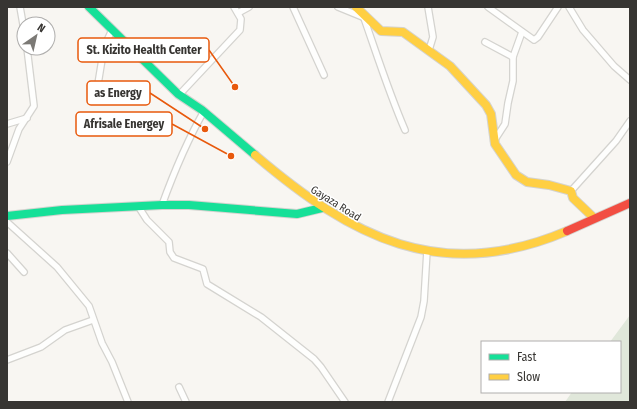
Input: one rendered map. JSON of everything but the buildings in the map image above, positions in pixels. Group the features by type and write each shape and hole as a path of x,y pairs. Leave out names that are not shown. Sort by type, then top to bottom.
{"street":[{"name":"Gayaza Road","path":"89,7 179,94 204,111 275,173 322,208 360,231 401,246 427,251 472,253 508,249 557,235 630,203"},
{"path":"179,94 240,30 242,23 234,7"},
{"path":"238,13 249,7"},
{"path":"293,7 324,75"},
{"path":"338,7 366,19 394,106 405,130"},
{"path":"356,7 366,19 381,31 384,32 394,30 403,32 450,66 486,105 490,114 494,141 520,179 571,191"},
{"path":"428,7 433,37 429,50"},
{"path":"488,7 530,38 537,39 558,7"},
{"path":"569,7 583,30 614,66 630,80"},
{"path":"98,84 104,47 112,30"},
{"path":"494,141 506,124 513,80 513,57 522,32"},
{"path":"485,42 513,57"},
{"path":"7,162 19,129 34,106 28,56"},
{"path":"162,205 174,172 189,138 204,111"},
{"path":"7,124 27,118"},
{"path":"571,191 616,141 630,121"},
{"path":"571,191 573,198 594,218"},
{"path":"7,216 70,209 189,204 297,214 322,208"},
{"path":"138,206 147,220 169,242 170,252 174,258 203,269 205,271 205,281 207,284 261,317 314,358 345,402"},
{"path":"7,222 63,274 89,306 102,343 112,362 128,402"},
{"path":"388,402 421,317 424,301 427,251"},
{"path":"7,253 24,272"},
{"path":"7,360 41,347 65,330 93,320"},
{"path":"179,386 186,402"}],"shaded area":[{"path":"630,315 630,402 565,402 571,393 621,393 621,341 611,341"}],"traffic: fast":[{"path":"89,7 178,94 202,110 255,155"},
{"path":"7,216 62,210 162,205 189,205 297,214 322,208"}],"traffic: slow":[{"path":"356,7 381,31 403,32 450,66 486,105 491,114 495,144 516,175 527,182 549,185 571,191 573,198 594,218"},
{"path":"255,155 291,184 327,209 363,229 400,244 438,252 479,253 521,247 567,231"}],"traffic: jam":[{"path":"567,231 630,203"}],"place":[{"name":"St. Kizito Health Center","path":"235,87"},
{"name":"as Energy","path":"205,129"},
{"name":"Afrisale Energey","path":"231,156"}]}
